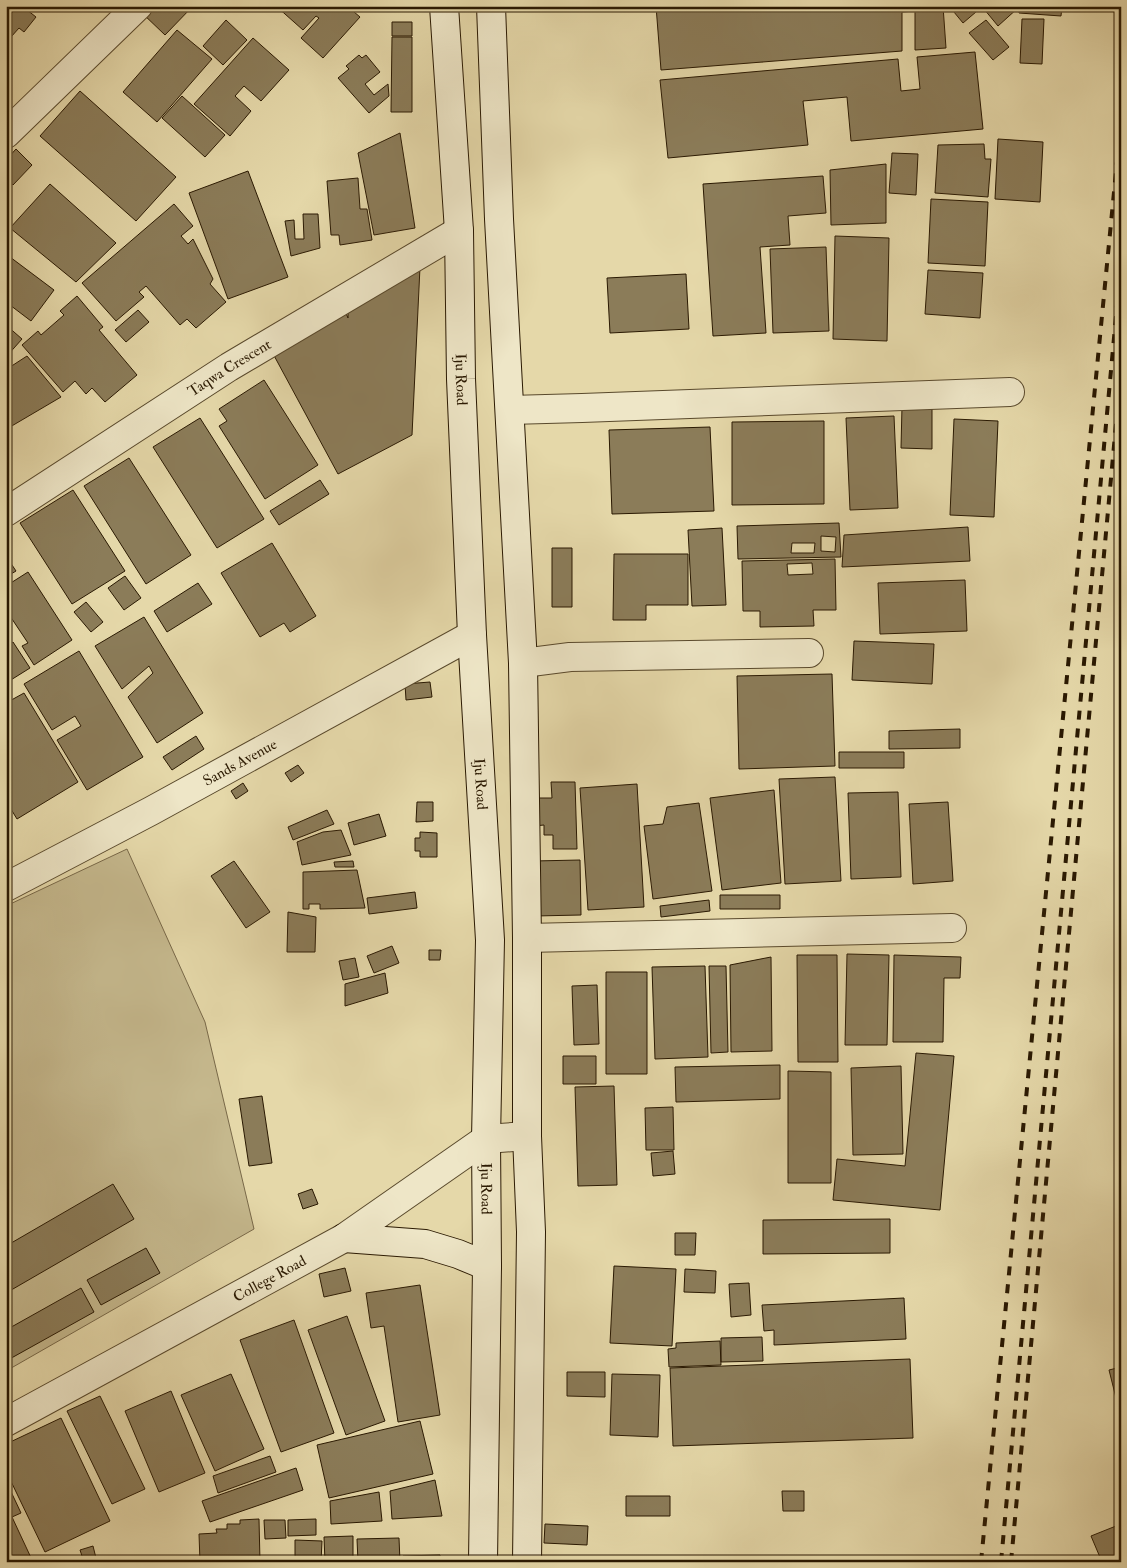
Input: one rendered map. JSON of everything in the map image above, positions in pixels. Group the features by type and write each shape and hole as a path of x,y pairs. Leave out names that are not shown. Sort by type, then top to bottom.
{"main road":[{"path":"6,134 138,6"},
{"name":"Iju Road","path":"444,6 459,231 461,379 472,635 490,940 486,1139 487,1266 483,1562"},
{"path":"490,6 499,219 523,663 527,938 527,1136 531,1232 526,1562"},
{"name":"Taqwa Crescent","path":"6,512 229,366 459,231"},
{"path":"510,410 1010,392"},
{"name":"Sands Avenue","path":"6,887 151,811 472,635"},
{"path":"523,663 570,657 809,653"},
{"path":"527,938 952,928"},
{"path":"486,1139 527,1136"},
{"name":"College Road","path":"6,1422 344,1238 486,1139"},
{"path":"344,1238 425,1244 458,1254 487,1266"}],"shaded area":[{"path":"127,849 205,1022 254,1229 6,1371 6,906"}],"building":[{"path":"6,6 22,6 36,17 24,32 19,28 11,37 6,34"},
{"path":"147,6 193,6 165,35 141,12"},
{"path":"276,6 347,6 360,17 323,58 301,38 319,18 316,16 303,30"},
{"path":"656,6 943,6 946,48 915,50 915,11 902,12 902,51 661,70"},
{"path":"949,6 983,6 963,23"},
{"path":"987,6 1017,6 1018,8 998,26 984,9"},
{"path":"1019,6 1062,6 1061,16 1019,13"},
{"path":"1022,19 1044,19 1042,64 1020,63"},
{"path":"226,20 247,40 223,65 203,46"},
{"path":"986,20 1009,47 993,60 969,33"},
{"path":"392,22 412,22 412,36 392,36"},
{"path":"177,30 212,59 157,122 123,92"},
{"path":"392,37 412,37 412,112 391,112"},
{"path":"253,38 289,70 261,101 244,86 235,96 251,111 230,136 194,104"},
{"path":"975,52 983,129 851,141 847,97 803,101 808,145 668,158 660,80 898,59 901,91 920,89 917,57"},
{"path":"359,55 362,58 366,55 380,72 365,84 374,95 388,84 389,96 369,113 338,78 349,69 346,66"},
{"path":"80,91 176,177 136,221 40,136"},
{"path":"182,96 225,135 205,157 162,118"},
{"path":"400,133 415,228 374,235 358,153"},
{"path":"998,139 1043,142 1040,202 995,199"},
{"path":"984,144 985,159 991,159 988,197 935,193 938,145"},
{"path":"16,149 32,165 13,185 6,179 6,160"},
{"path":"892,153 918,154 916,195 889,193"},
{"path":"886,164 886,223 831,225 830,170"},
{"path":"248,171 288,277 228,299 189,193"},
{"path":"823,176 826,213 788,216 790,245 760,247 766,333 713,336 703,184"},
{"path":"358,178 360,209 367,209 372,240 340,245 339,235 331,235 327,181"},
{"path":"50,184 116,243 76,282 10,228"},
{"path":"931,199 988,202 985,266 928,263"},
{"path":"174,204 193,226 181,236 188,244 193,239 213,279 210,284 226,302 196,328 187,319 180,325 146,286 139,292 144,297 116,321 82,283"},
{"path":"303,214 318,214 320,248 291,256 285,221 294,220 295,239 304,239"},
{"path":"835,236 889,238 887,341 833,339"},
{"path":"826,247 829,331 773,333 770,249"},
{"path":"6,254 54,290 31,321 6,302"},
{"path":"420,267 412,435 338,474 271,350 345,311 348,318 348,310"},
{"path":"928,270 983,273 980,318 925,314"},
{"path":"686,274 689,329 610,333 607,278"},
{"path":"77,296 103,327 99,330 137,375 105,402 92,388 86,394 75,381 63,392 22,345 38,331 41,335 64,315 60,311"},
{"path":"138,310 149,322 126,342 115,330"},
{"path":"6,325 22,339 6,357"},
{"path":"27,356 61,397 10,427 6,423 6,375 9,373 7,369"},
{"path":"264,380 318,465 265,499 219,426 227,421 219,409"},
{"path":"902,406 932,406 932,449 901,448"},
{"path":"894,416 898,508 850,510 846,418"},
{"path":"200,418 264,519 217,548 153,447"},
{"path":"954,419 998,421 994,517 950,515"},
{"path":"824,421 824,504 732,505 732,422"},
{"path":"710,427 714,511 612,514 609,430"},
{"path":"129,458 191,555 146,584 84,486"},
{"path":"320,480 329,494 279,525 270,511"},
{"path":"73,490 125,571 72,604 20,523"},
{"path":"839,523 841,557 738,559 737,526","holes":["821,536 836,537 835,552 821,551","792,543 815,543 814,553 791,553"]},
{"path":"968,527 970,561 842,567 844,535"},
{"path":"722,528 726,605 692,606 688,530"},
{"path":"272,543 316,616 290,632 284,623 260,637 221,573"},
{"path":"552,548 572,548 572,607 552,607"},
{"path":"614,554 688,554 688,605 646,605 646,620 613,620"},
{"path":"6,556 16,571 6,577"},
{"path":"835,559 836,610 813,610 814,626 760,627 760,611 743,611 742,561","holes":["812,563 813,574 788,575 787,564"]},
{"path":"28,572 72,640 34,665 22,646 28,643 8,613 6,614 6,586"},
{"path":"125,576 141,598 124,610 108,588"},
{"path":"965,580 967,631 880,634 878,583"},
{"path":"198,583 212,604 167,632 154,611"},
{"path":"86,602 103,622 91,632 74,612"},
{"path":"144,617 203,713 157,743 128,697 153,673 149,666 122,689 95,646"},
{"path":"854,641 934,644 932,684 852,680"},
{"path":"13,642 30,668 6,683 6,647"},
{"path":"79,651 143,757 87,790 57,740 81,726 75,716 52,730 24,684"},
{"path":"832,674 835,766 739,769 737,676"},
{"path":"430,682 432,697 406,700 405,684"},
{"path":"24,693 78,782 17,819 6,801 6,703"},
{"path":"960,729 960,748 889,749 889,731"},
{"path":"196,736 204,749 172,770 163,757"},
{"path":"839,752 904,752 904,768 839,768"},
{"path":"298,765 304,773 291,782 285,773"},
{"path":"835,777 841,881 785,884 779,779"},
{"path":"551,782 575,782 577,849 553,849 553,835 544,835 544,825 534,826 533,798 552,798"},
{"path":"243,783 248,791 236,799 231,791"},
{"path":"637,784 644,907 588,910 580,788"},
{"path":"774,790 781,883 722,890 710,798"},
{"path":"898,792 901,877 851,879 848,793"},
{"path":"417,802 433,802 433,821 416,822"},
{"path":"948,802 953,881 913,884 909,804"},
{"path":"699,803 712,891 653,899 644,826 663,824 667,807"},
{"path":"327,810 334,824 293,840 288,827"},
{"path":"379,814 386,836 354,845 348,823"},
{"path":"341,830 351,855 302,865 297,842 323,832"},
{"path":"420,832 437,833 437,857 420,857 420,851 415,851 415,838 420,838"},
{"path":"580,860 581,915 535,916 533,861"},
{"path":"234,861 270,912 246,928 211,876"},
{"path":"353,861 354,867 335,867 334,862"},
{"path":"357,870 365,908 320,909 320,904 309,904 309,909 303,909 303,872"},
{"path":"415,892 417,908 369,914 367,898"},
{"path":"720,895 780,895 780,909 720,909"},
{"path":"709,900 710,911 661,917 660,906"},
{"path":"288,912 316,917 315,952 287,952"},
{"path":"392,946 399,963 374,973 367,956"},
{"path":"429,950 441,950 440,960 429,960"},
{"path":"847,954 889,955 887,1045 845,1045"},
{"path":"797,955 837,955 838,1062 798,1062"},
{"path":"894,955 961,957 960,978 944,978 943,1042 893,1042"},
{"path":"771,957 772,1051 731,1052 730,965"},
{"path":"355,958 359,977 343,980 339,961"},
{"path":"705,966 708,1057 655,1059 652,967"},
{"path":"709,966 726,966 728,1052 711,1053"},
{"path":"606,972 647,972 647,1074 606,1074"},
{"path":"385,973 388,993 345,1006 345,984"},
{"path":"597,985 599,1044 574,1045 572,986"},
{"path":"916,1053 954,1056 940,1210 833,1200 837,1159 905,1166"},
{"path":"563,1056 596,1056 596,1084 563,1084"},
{"path":"780,1065 780,1099 676,1102 675,1067"},
{"path":"901,1066 903,1154 853,1155 851,1068"},
{"path":"788,1071 831,1072 831,1183 788,1183"},
{"path":"614,1086 617,1185 578,1186 575,1087"},
{"path":"262,1096 272,1163 249,1166 239,1099"},
{"path":"673,1107 674,1150 646,1150 645,1108"},
{"path":"673,1151 675,1174 653,1176 651,1153"},
{"path":"113,1184 134,1219 6,1293 6,1246"},
{"path":"312,1189 318,1204 303,1209 298,1194"},
{"path":"890,1219 890,1253 763,1254 763,1220"},
{"path":"675,1233 696,1233 695,1255 675,1255"},
{"path":"146,1248 160,1273 101,1305 87,1280"},
{"path":"614,1266 676,1269 672,1346 610,1343"},
{"path":"345,1268 351,1291 324,1297 319,1274"},
{"path":"685,1269 716,1271 715,1293 684,1292"},
{"path":"749,1283 751,1315 731,1317 729,1284"},
{"path":"420,1285 440,1415 398,1422 384,1326 371,1328 366,1293"},
{"path":"81,1288 94,1312 6,1361 6,1330"},
{"path":"904,1298 906,1339 774,1345 774,1330 764,1331 762,1305"},
{"path":"347,1316 385,1421 346,1435 308,1330"},
{"path":"294,1320 334,1433 281,1452 240,1340"},
{"path":"762,1337 763,1361 721,1362 721,1338"},
{"path":"720,1341 721,1365 669,1367 668,1349 676,1348 676,1343"},
{"path":"910,1359 913,1438 673,1446 670,1368"},
{"path":"1121,1367 1121,1418 1109,1370"},
{"path":"567,1372 605,1372 605,1397 567,1396"},
{"path":"231,1374 264,1449 215,1471 181,1395"},
{"path":"612,1374 660,1375 658,1437 610,1435"},
{"path":"171,1391 205,1473 159,1492 125,1411"},
{"path":"100,1396 145,1489 112,1504 67,1411"},
{"path":"61,1418 110,1521 45,1552 6,1471 6,1444"},
{"path":"420,1421 433,1474 329,1498 317,1445"},
{"path":"270,1456 276,1472 218,1493 213,1476"},
{"path":"296,1468 303,1490 210,1522 202,1501"},
{"path":"435,1480 442,1516 392,1519 390,1491"},
{"path":"6,1481 21,1513 12,1517 33,1562 6,1562"},
{"path":"782,1491 804,1491 804,1511 783,1511"},
{"path":"379,1492 382,1521 331,1524 330,1501"},
{"path":"626,1496 670,1496 670,1516 626,1516"},
{"path":"259,1519 260,1562 200,1562 199,1534 217,1533 216,1529 227,1529 227,1524 240,1524 240,1520"},
{"path":"316,1519 316,1535 288,1536 288,1520"},
{"path":"264,1520 285,1520 286,1538 265,1539"},
{"path":"545,1524 588,1526 587,1545 544,1543"},
{"path":"1121,1524 1121,1562 1102,1562 1091,1536"},
{"path":"353,1536 353,1562 325,1562 324,1537"},
{"path":"399,1538 400,1562 358,1562 357,1539"},
{"path":"295,1540 322,1541 321,1562 295,1562"},
{"path":"93,1546 97,1562 84,1562 80,1550"},
{"path":"440,1555 440,1562 403,1562 403,1556"}],"railway":[{"path":"981,1562 1121,120"},
{"path":"1001,1562 1121,262"},
{"path":"1011,1562 1121,370"}]}
